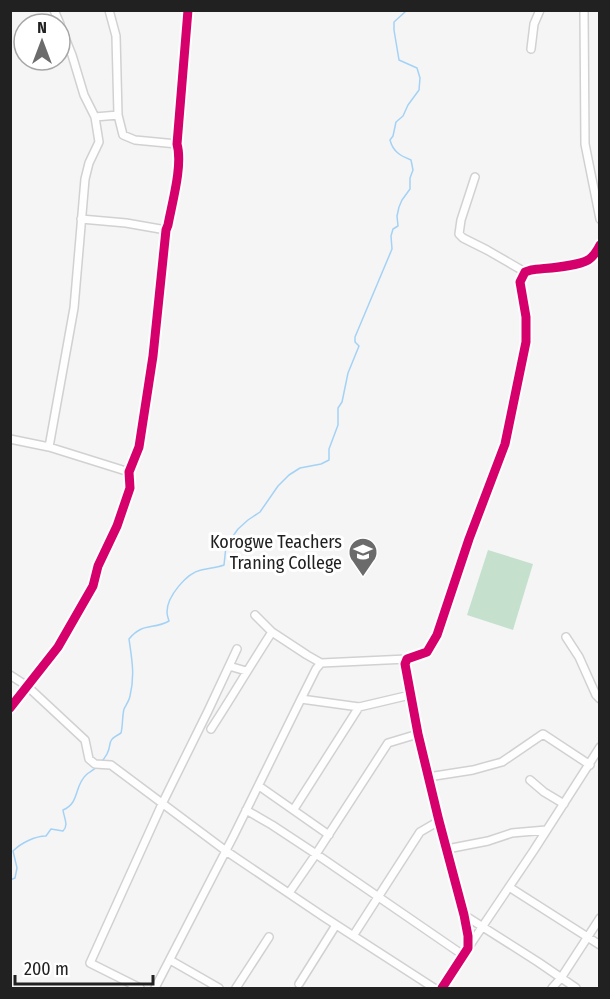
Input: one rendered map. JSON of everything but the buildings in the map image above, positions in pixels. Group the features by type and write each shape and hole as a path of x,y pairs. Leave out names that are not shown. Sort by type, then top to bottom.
{"street":[{"path":"109,10 116,36 118,115 123,135 135,140 177,144"},
{"path":"10,708 58,647 93,586 98,566 117,526 130,488 129,472 139,447 151,367 166,230 178,167 177,144 188,10"},
{"path":"531,49 534,24 540,10"},
{"path":"584,10 585,144 600,219"},
{"path":"49,447 74,308 85,179 99,142 95,117 84,95 72,55"},
{"path":"95,117 118,115"},
{"path":"475,177 461,220 459,234 525,272"},
{"path":"81,219 126,223 166,230"},
{"path":"255,615 272,632 321,663 407,659 427,652 437,635 469,539 505,444 526,342 526,317 520,282 525,272 531,270 588,261 600,245"},
{"path":"10,439 49,447 129,472"},
{"path":"211,729 272,632"},
{"path":"566,637 600,699"},
{"path":"140,988 90,963 162,804 237,649"},
{"path":"407,659 405,669 418,734 464,915 468,936 466,952"},
{"path":"155,988 321,663"},
{"path":"229,666 246,671"},
{"path":"10,675 27,686 85,740 88,759 95,764 111,765 226,851 435,988"},
{"path":"301,699 359,707 410,695"},
{"path":"294,809 359,707"},
{"path":"289,893 388,743 418,734"},
{"path":"428,777 473,770 502,762 543,734 590,765"},
{"path":"442,988 600,747"},
{"path":"530,780 564,804"},
{"path":"259,786 329,835"},
{"path":"246,810 466,952"},
{"path":"353,936 420,832 439,821"},
{"path":"447,849 488,841 512,833 546,830"},
{"path":"509,888 600,945"},
{"path":"464,915 576,988"},
{"path":"552,988 600,918"},
{"path":"299,984 336,925"},
{"path":"236,988 269,937"},
{"path":"170,960 219,988"}],"green space":[{"path":"488,550 533,564 513,630 467,615"}],"waterway":[{"path":"100,763 107,754 111,740 121,733 124,709 132,688 133,674 129,639 139,630 169,621 167,612 170,599 184,580 201,570 224,565 226,546 238,529 260,512 278,486 289,475 300,468 329,460 329,449 338,425 338,408 342,402 348,373 359,346 355,342 355,337 392,249 391,236 393,229 398,226 399,207 410,189 413,170 411,160 398,153 390,140 396,122 403,116 419,90 420,78 417,68 399,60 394,22 405,10"},
{"path":"10,880 15,878 17,868 13,851 28,840 46,836 51,829 63,831 65,829 63,810 75,799 82,779 97,766"}],"cycle path":[{"path":"10,708 58,647 93,586 98,566 117,526 130,488 129,472 139,447 153,356 166,230 178,173 177,144 188,10"},
{"path":"442,988 468,948 468,936 418,734 405,664 407,659 427,652 437,635 469,539 505,444 526,342 526,317 520,282 525,272 531,270 568,266 588,260 600,245"}],"place":[{"name":"Korogwe Teachers Traning College","path":"363,578"}]}
